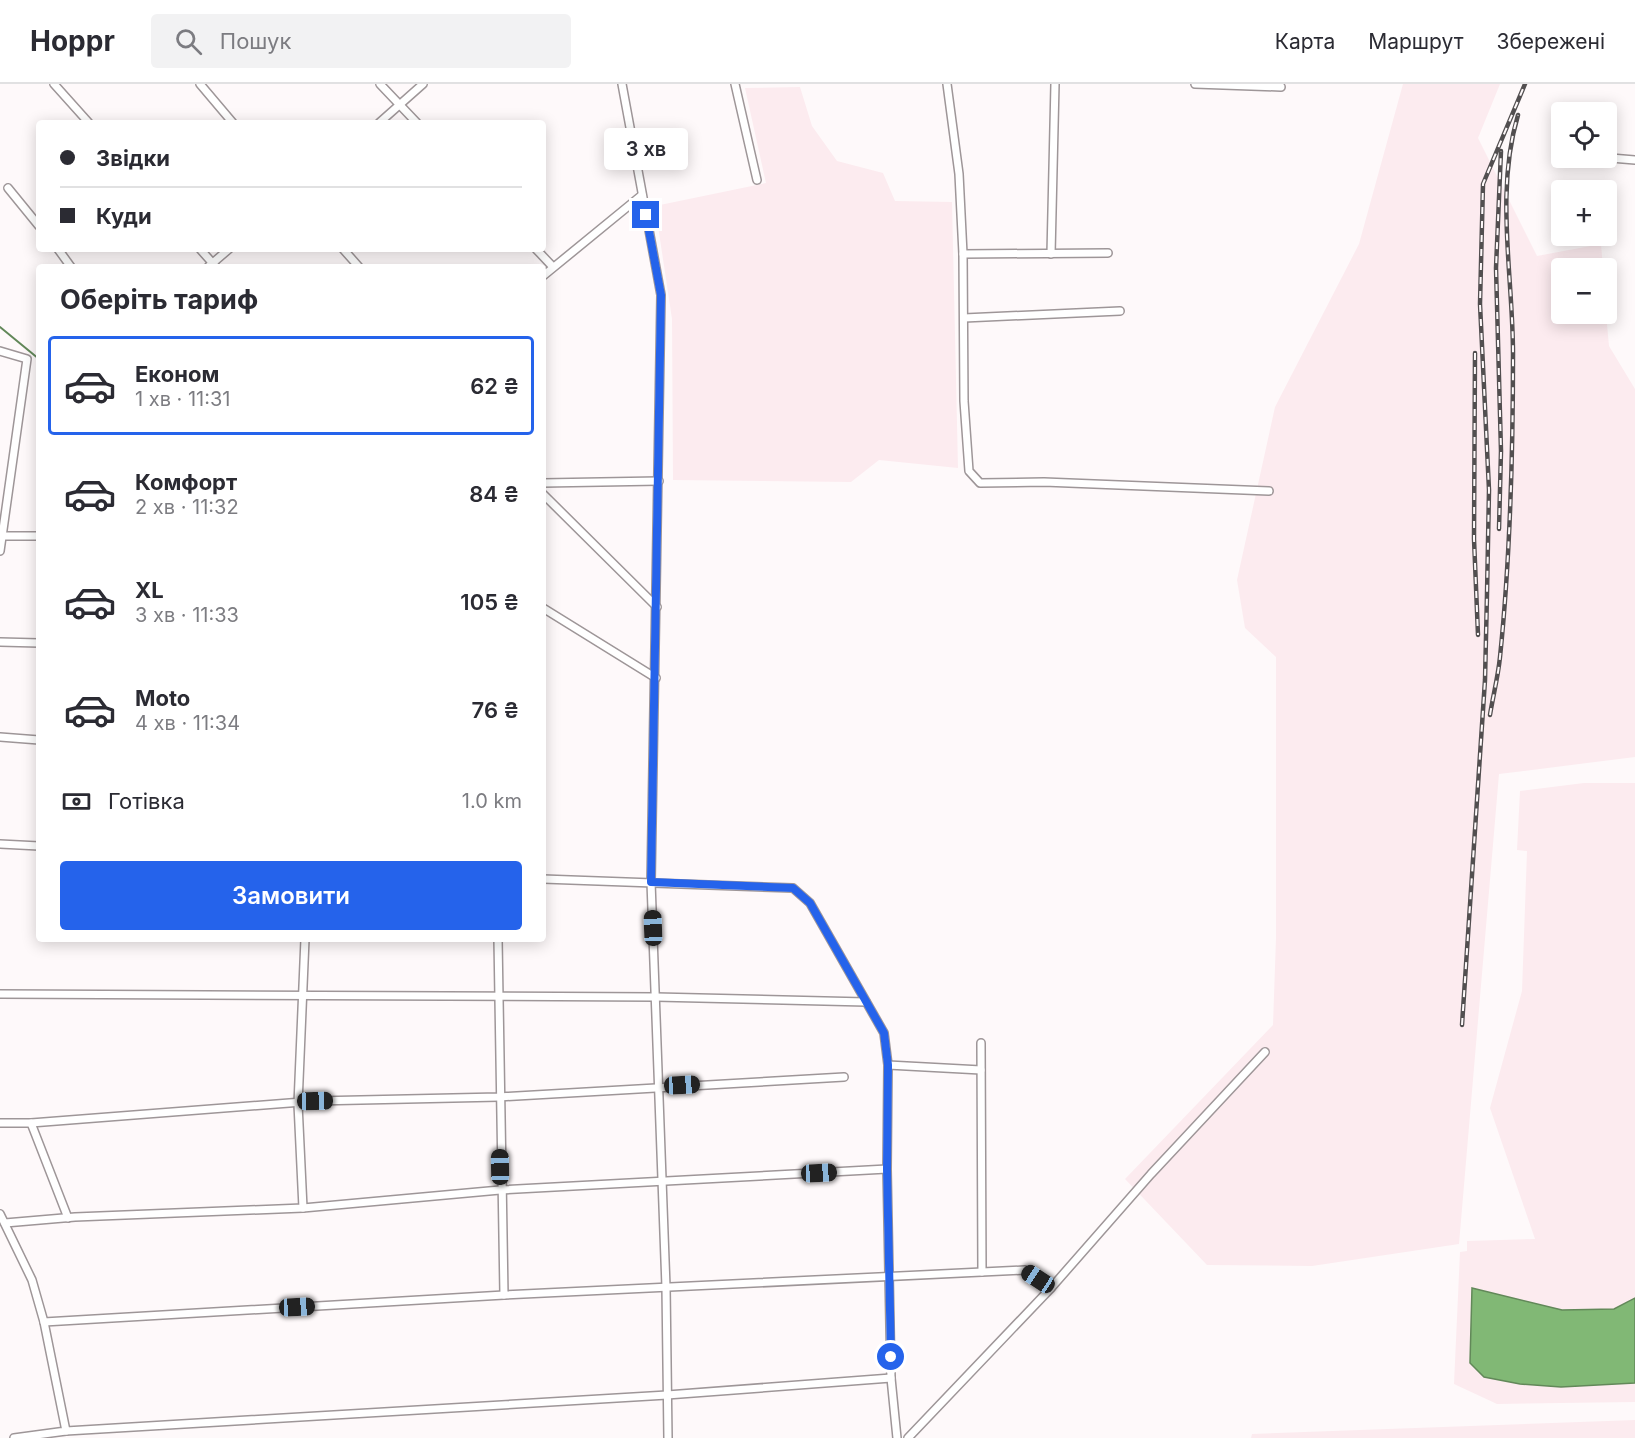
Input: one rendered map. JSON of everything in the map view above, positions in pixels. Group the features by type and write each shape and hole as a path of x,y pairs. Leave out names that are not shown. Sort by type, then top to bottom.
{"street":[{"path":"54,84 86,120"},
{"path":"200,84 230,120"},
{"path":"380,84 414,120"},
{"path":"382,120 423,84"},
{"path":"622,84 661,295 651,882 666,1287 668,1438"},
{"path":"735,84 757,180"},
{"path":"947,84 959,174 963,254 964,401 969,471 980,483 1044,482 1269,491"},
{"path":"1051,254 1055,84"},
{"path":"1195,84 1281,87"},
{"path":"1617,158 1635,160"},
{"path":"8,188 36,222"},
{"path":"546,274 642,195"},
{"path":"214,264 226,252"},
{"path":"346,252 356,264"},
{"path":"540,252 554,267"},
{"path":"963,254 1108,253"},
{"path":"963,318 1120,310"},
{"path":"0,351 27,359 0,551"},
{"path":"546,483 659,481"},
{"path":"546,497 657,607"},
{"path":"3,536 36,536"},
{"path":"546,610 656,678"},
{"path":"0,642 36,643"},
{"path":"0,737 36,740"},
{"path":"0,844 36,846"},
{"path":"546,879 793,888 810,903 884,1033 888,1065 887,1169 891,1377 897,1438"},
{"path":"303,1208 298,1104 305,942"},
{"path":"498,942 500,1190 504,1295"},
{"path":"0,994 656,997 866,1002"},
{"path":"981,1043 982,1272"},
{"path":"908,1438 1052,1288 1150,1174 1265,1052"},
{"path":"888,1065 981,1070"},
{"path":"0,1123 31,1123 315,1101 499,1096 844,1077"},
{"path":"31,1123 68,1218"},
{"path":"5,1223 68,1218 303,1208 500,1190 887,1169"},
{"path":"0,1214 32,1280 44,1322 66,1431"},
{"path":"44,1322 504,1295 1024,1270 1052,1288"},
{"path":"14,1438 66,1431 667,1395 891,1377"}],"shaded area":[{"path":"1403,84 1500,84 1478,138 1537,256 1601,246 1602,258 1551,258 1551,324 1607,324 1609,346 1635,389 1635,757 1499,774 1459,1244 1312,1266 1207,1265 1125,1179 1273,1025 1276,938 1276,657 1245,628 1237,580 1275,407 1359,244"},
{"path":"800,87 812,126 837,161 883,173 895,201 952,202 958,468 879,460 851,482 673,480 672,319 655,206 766,183 745,88"},
{"path":"1584,783 1635,783 1635,1402 1497,1404 1454,1384 1460,1252 1467,1251 1467,1241 1535,1239 1490,1108 1522,991 1527,851 1517,850 1520,791"},
{"path":"1472,1288 1562,1310 1614,1309 1635,1298 1635,1383 1561,1387 1520,1384 1484,1377 1470,1363"},
{"path":"1635,1420 1635,1438 1251,1438 1252,1434"}],"waterway":[{"path":"0,327 36,357"}],"railway":[{"path":"1462,1025 1485,680 1489,490 1480,304 1483,184 1525,84"},
{"path":"1490,715 1500,657 1509,544 1513,354 1506,204 1511,144 1518,115"},
{"path":"1499,529 1501,451 1496,268 1501,151"},
{"path":"1475,353 1474,539 1478,635"}],"route":[{"path":"646,215 661,295 651,882 793,888 810,903 884,1033 888,1059 887,1169 891,1357"}]}
